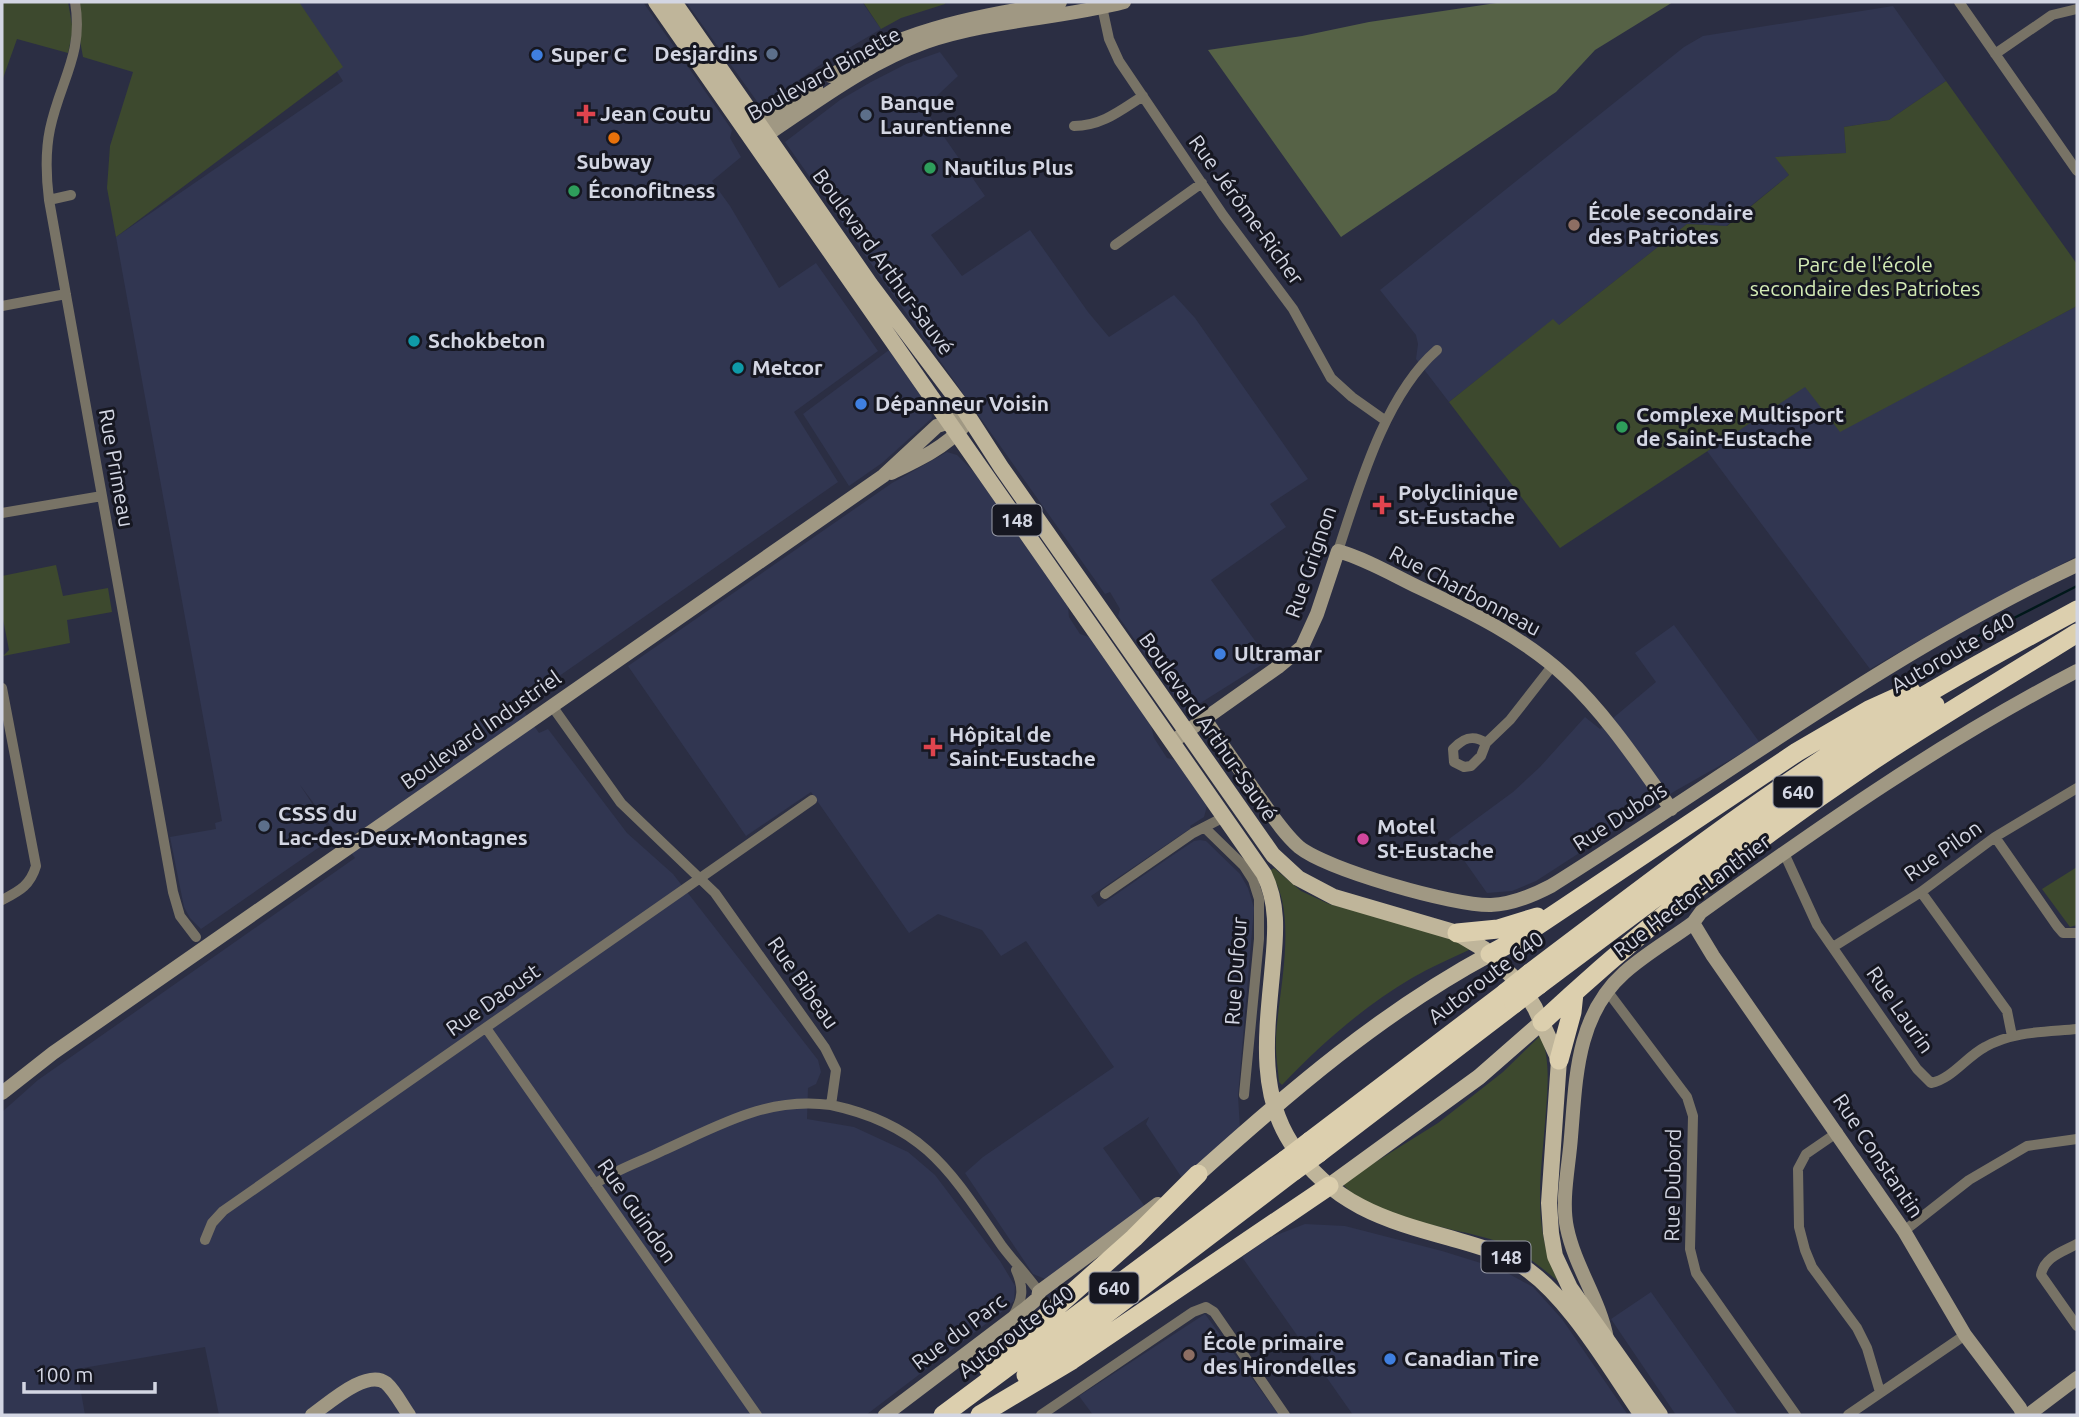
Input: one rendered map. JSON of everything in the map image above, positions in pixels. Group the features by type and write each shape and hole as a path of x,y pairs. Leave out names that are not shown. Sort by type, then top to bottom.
{"highway":[{"name":"Autoroute 640","path":"972,1415 1289,1166 1535,979 1692,851 1785,784 1896,713 2077,610"},
{"name":"Autoroute 640","path":"1535,979 1819,778 1939,703 2077,631"},
{"path":"1542,1022 1626,946 1700,886 1824,794 1903,740 2077,631"},
{"path":"1490,954 1838,727 1869,710 2008,647"},
{"path":"1457,933 1506,927 1561,908"},
{"path":"1559,1060 1572,1012 1574,993"},
{"name":"Autoroute 640","path":"942,1415 1289,1166"},
{"path":"942,1415 1198,1174"},
{"path":"980,1415 1072,1360 1329,1186"}],"main road":[{"name":"Boulevard Arthur-Sauvé","path":"656,2 765,130 952,428 1264,874 1274,905 1276,930 1267,1054 1268,1076 1274,1106 1291,1143 1337,1194 1372,1214 1397,1224 1484,1248 1529,1270 1559,1297 1642,1415"},
{"name":"Boulevard Arthur-Sauvé","path":"674,2 870,284 969,418 1262,841 1291,872 1314,887 1334,897 1457,933 1490,954 1521,985 1559,1060 1549,1203 1553,1244 1565,1279 1660,1415"},
{"path":"1198,1174 1274,1106 1369,1030 1490,954"},
{"path":"1329,1186 1479,1077 1542,1022"}],"street":[{"name":"Rue Primeau","path":"75,2 78,20 76,47 52,120 47,150 49,200 174,899 180,916 196,937"},
{"name":"Boulevard Binette","path":"765,130 816,87 869,53 924,30 1060,2"},
{"name":"Boulevard Binette","path":"765,130 859,73 927,42 1101,4 1124,2"},
{"path":"1959,2 2077,171"},
{"name":"Rue Jérôme-Richer","path":"1101,4 1115,53 1202,183 1293,309 1331,379 1387,421"},
{"path":"1995,54 2052,15 2077,9"},
{"path":"1074,126 1103,121 1143,96"},
{"path":"1115,245 1202,183"},
{"path":"49,200 71,195"},
{"path":"2,306 66,294"},
{"name":"Rue Grignon","path":"1172,742 1302,647 1317,614 1369,460 1387,421 1419,369 1437,350"},
{"name":"Boulevard Industriel","path":"2,1093 53,1053 883,476 949,442 952,428 969,418"},
{"path":"2,513 102,496"},
{"name":"Rue Charbonneau","path":"1338,551 1467,611 1515,639 1553,666 1603,718 1671,809"},
{"name":"Rue Dubois","path":"1205,719 1283,831 1312,856 1371,878 1473,904 1501,904 1533,896 1884,671 1970,621 2077,565"},
{"path":"1486,743 1510,720 1553,666"},
{"name":"Rue Hector-Lanthier","path":"1607,1339 1604,1321 1571,1242 1565,1211 1579,1056 1587,1028 1608,992 1625,972 1693,923 1701,912 1869,793 1940,747 2077,671"},
{"path":"2,688 36,866 32,879 2,900"},
{"name":"Rue Bibeau","path":"552,706 621,803 715,892 830,1055 836,1070 831,1105"},
{"name":"Rue Pilon","path":"1833,947 1921,892 1995,837 2077,789"},
{"name":"Rue Daoust","path":"205,1240 212,1223 223,1211 812,800"},
{"path":"1105,894 1193,833 1224,817"},
{"name":"Rue Dufour","path":"1205,828 1244,866 1253,880 1259,899 1259,939 1244,1096"},
{"path":"1995,837 2057,926 2063,933 2077,933"},
{"name":"Rue Laurin","path":"1784,853 1817,925 1917,1069 1931,1083 1943,1081 1960,1064 1986,1046 2012,1036 2077,1029"},
{"path":"1921,892 2007,1011 2012,1036"},
{"name":"Rue Constantin","path":"1693,923 1713,956 1838,1132 1904,1231 1965,1335 2025,1415"},
{"name":"Rue Dubord","path":"1608,992 1687,1097 1693,1116 1690,1249 1696,1273 1796,1415"},
{"name":"Rue Guindon","path":"486,1028 757,1415"},
{"path":"595,1184 753,1111 788,1104 831,1105 884,1121 928,1149 953,1176 1012,1261 1039,1292"},
{"path":"1838,1132 1806,1154 1798,1169 1799,1227 1812,1267 1857,1328 1867,1348 1880,1392"},
{"path":"1904,1231 1969,1180 2027,1146 2077,1139"},
{"name":"Rue du Parc","path":"884,1415 1011,1320 1037,1299 1039,1292 1198,1174"},
{"path":"2077,1244 2050,1258 2042,1266 2041,1275 2077,1326"},
{"path":"1011,1320 1021,1303 1023,1292 1012,1261"},
{"path":"1041,1415 1193,1312 1206,1307 1214,1312 1285,1415"},
{"path":"1848,1415 1965,1335"},
{"path":"2025,1415 2077,1378"},
{"path":"312,1415 358,1384 374,1379 383,1381 388,1386 409,1415"}],"shaded area":[{"path":"292,2 643,2 732,130 730,138 741,157 712,181 779,288 816,263 878,351 794,412 838,482 519,704 539,733 548,729 627,833 673,874 818,1060 821,1072 816,1084 808,1088 807,1119 854,1127 908,1152 935,1175 1000,1261 1015,1286 1014,1301 1004,1310 866,1415 219,1415 205,1347 77,1369 85,1415 2,1415 2,1112 38,1080 355,858 300,785 334,837 201,929 184,907 170,837 216,829 215,823 222,821 116,237 343,81"},
{"path":"686,2 862,2 881,29 817,67 761,107"},
{"name":"École secondaire des Patriotes","path":"1893,6 1946,81 1889,120 1844,127 1846,153 1776,157 1789,175 1726,226 1687,224 1558,326 1553,320 1449,402 1416,359 1416,335 1380,290 1684,47 1703,36"},
{"path":"940,52 958,76 924,108 985,196 931,235 962,276 1030,230 1109,337 1174,295 1195,318 1308,479 1270,504 1286,527 1211,580 1269,660 1186,712 1118,616 1120,609 1110,592 1105,594 785,142 840,100 871,82 906,64"},
{"path":"2077,306 2077,556 1870,669 1707,451 1805,386 1840,431"},
{"path":"889,350 931,410 932,418 882,463 849,486 803,414"},
{"path":"947,452 957,455 975,473 1068,606 1069,617 1080,634 1089,637 1151,725 1154,738 1167,758 1175,760 1207,806 1204,817 1190,826 1191,828 1091,896 1098,907 1194,841 1200,840 1206,841 1240,874 1254,908 1238,1096 1240,1128 1182,1178 1146,1124 1149,1117 1103,1148 1146,1208 1045,1279 1033,1274 965,1173 983,1157 1114,1067 1026,941 1001,956 982,930 938,914 909,933 811,792 746,836 628,666 892,483"},
{"path":"1674,625 1760,743 1675,791 1536,881 1512,891 1487,893 1449,839 1513,792 1540,767 1585,717 1600,729 1656,682 1635,653"},
{"path":"1305,1224 1345,1226 1442,1251 1500,1269 1533,1287 1562,1319 1628,1415 1353,1415 1242,1257 1269,1238"},
{"path":"1651,1292 1738,1415 1676,1415 1611,1319"},
{"name":"École primaire des Hirondelles","path":"1205,1314 1279,1415 1093,1415 1079,1396"}],"green space":[{"path":"2,2 68,2 73,30 68,53 17,39 2,81"},
{"path":"73,2 299,2 343,67 116,237 107,188 110,146 133,72 83,57"},
{"path":"863,2 945,4 901,18 881,29"},
{"path":"1503,2 1673,2 1595,50 1556,92 1341,237 1208,50 1302,36 1369,22"},
{"name":"Parc de l'école secondaire des Patriotes","path":"1946,81 2077,264 2077,306 1840,432 1805,387 1560,548 1449,402 1553,319 1559,325 1687,224 1727,226 1789,175 1775,157 1846,153 1844,127 1889,120"},
{"path":"56,565 63,596 108,588 112,612 67,620 70,643 3,656 9,650 2,614 2,576"},
{"path":"2077,867 2077,925 2070,927 2042,889"},
{"path":"1274,868 1301,891 1329,904 1443,933 1471,949 1419,974 1376,1001 1327,1041 1282,1085 1279,1082 1276,1044 1285,929 1278,888 1269,871"},
{"path":"1541,1035 1548,1081 1541,1176 1541,1218 1549,1260 1558,1281 1507,1245 1393,1214 1355,1196 1342,1183 1438,1123 1503,1072"}],"waterway":[{"path":"1935,658 2077,586"}],"place":[{"name":"Desjardins","path":"772,54"},
{"name":"Super C","path":"537,55"},
{"name":"Jean Coutu","path":"586,114"},
{"name":"Banque Laurentienne","path":"866,115"},
{"name":"Subway","path":"614,138"},
{"name":"Nautilus Plus","path":"930,168"},
{"name":"Éconofitness","path":"574,191"},
{"name":"École secondaire des Patriotes","path":"1574,225"},
{"name":"Schokbeton","path":"414,341"},
{"name":"Metcor","path":"738,368"},
{"name":"Dépanneur Voisin","path":"861,404"},
{"name":"Complexe Multisport de Saint-Eustache","path":"1622,427"},
{"name":"Polyclinique St-Eustache","path":"1382,505"},
{"name":"Ultramar","path":"1220,654"},
{"name":"Hôpital de Saint-Eustache","path":"933,747"},
{"name":"CSSS du Lac-des-Deux-Montagnes","path":"264,826"},
{"name":"Motel St-Eustache","path":"1363,839"},
{"name":"École primaire des Hirondelles","path":"1189,1355"},
{"name":"Canadian Tire","path":"1390,1359"}]}
